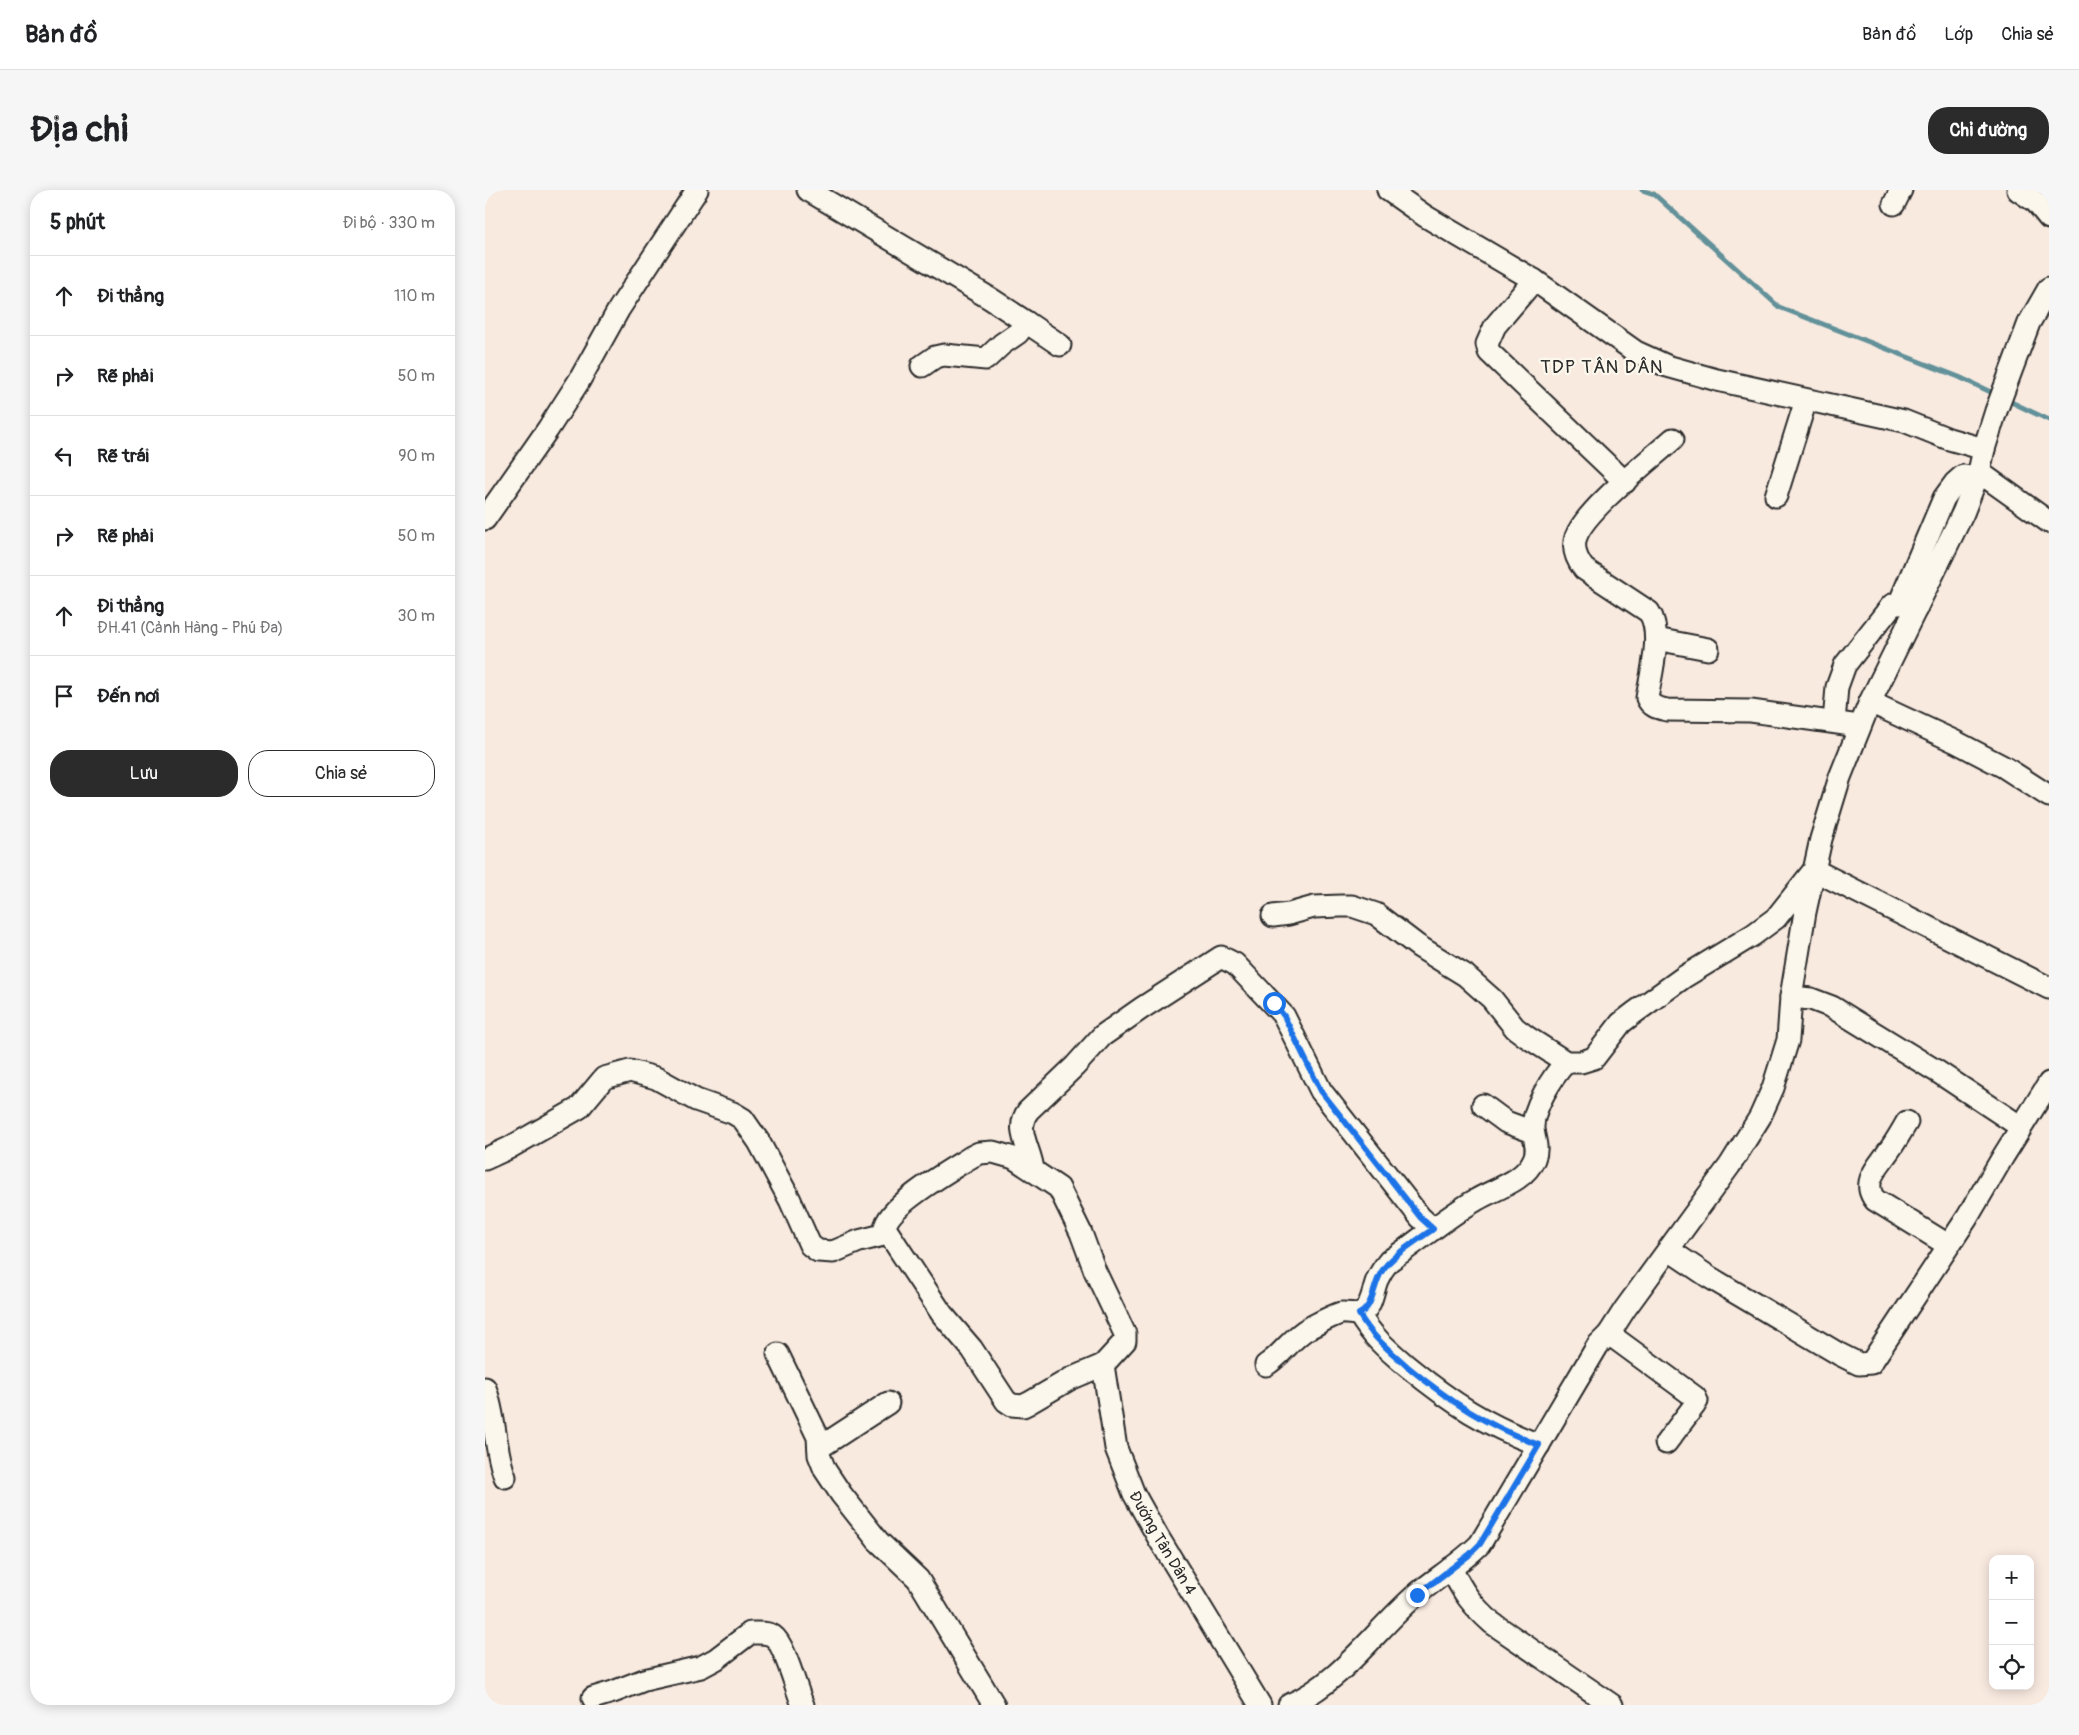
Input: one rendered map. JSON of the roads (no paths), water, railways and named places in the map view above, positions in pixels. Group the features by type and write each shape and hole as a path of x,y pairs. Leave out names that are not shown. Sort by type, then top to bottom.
{"street":[{"path":"485,519 549,429 579,381 619,309 697,190"},
{"path":"808,190 991,299 1060,345"},
{"path":"1388,190 1425,216 1534,280 1635,352 1654,361 1717,380 1905,421 1949,439 1984,449"},
{"path":"2022,191 2036,202 2049,218"},
{"path":"1534,280 1495,326 1488,338 1489,352 1625,482"},
{"path":"1289,1705 1319,1688 1339,1672 1417,1595 1469,1555 1487,1534 1598,1345 1609,1334 1707,1194 1730,1165 1760,1118 1773,1088 1786,1047 1790,1025 1791,997 1805,912 1821,839 1837,786 1859,726 1908,607 1963,513 1978,475 1996,411 2014,361 2029,323 2049,288"},
{"path":"922,366 935,357 945,355 987,359 1018,333 1026,322"},
{"path":"1776,496 1806,400"},
{"path":"1673,438 1588,516 1575,539 1578,560 1584,569 1649,612 1654,620 1656,638 1647,698 1655,707 1681,711 1751,711 1859,726"},
{"path":"1978,475 2049,522"},
{"path":"1834,722 1837,687 1845,665 1892,605 1908,607"},
{"path":"1656,638 1708,649"},
{"path":"1870,702 1956,742 2004,767 2049,796"},
{"path":"1814,870 2049,988"},
{"path":"1273,916 1314,907 1341,906 1352,906 1376,914 1418,946 1465,976 1492,999 1515,1028 1566,1062 1581,1062 1594,1058 1621,1024 1634,1012 1684,977 1753,935 1776,918 1814,870"},
{"path":"1033,1170 1032,1160 1022,1128 1022,1120 1028,1111 1075,1066 1102,1036 1221,957 1235,964 1284,1016 1321,1091 1420,1217 1433,1229"},
{"path":"1791,997 1811,999 1832,1007 1938,1072 2021,1127"},
{"path":"1266,1366 1307,1329 1339,1314 1348,1312 1359,1314 1364,1312 1370,1303 1377,1281 1389,1261 1476,1200 1510,1183 1529,1168 1537,1151 1533,1132 1539,1104 1559,1069 1566,1062"},
{"path":"485,1159 509,1148 579,1108 604,1078 629,1070 655,1078 696,1100 733,1113 743,1119 759,1142 786,1192 810,1245 818,1251 833,1252 887,1234"},
{"path":"1669,1250 1709,1277 1839,1354 1865,1365 1871,1363 1967,1218 2049,1083"},
{"path":"1483,1105 1506,1122 1533,1132"},
{"path":"1907,1122 1873,1173 1869,1188 1870,1194 1875,1200 1948,1245"},
{"path":"993,1152 1005,1155 1033,1170 1059,1188 1081,1233 1095,1271 1125,1334 1125,1341 1103,1365 1070,1379 1023,1406 1012,1405 1006,1401 972,1349 942,1314 908,1261 887,1234 886,1222 902,1204 939,1178 979,1153 993,1152"},
{"path":"1359,1314 1369,1332 1440,1393 1487,1424 1539,1445"},
{"path":"1609,1334 1697,1401 1666,1443"},
{"path":"778,1354 818,1437 819,1456 825,1470 841,1494 878,1541 918,1579 994,1705"},
{"name":"Đướng Tân Dân 4","path":"1103,1365 1116,1448 1134,1494 1260,1705"},
{"path":"485,1388 491,1402 499,1462 505,1478"},
{"path":"819,1448 889,1403"},
{"path":"1451,1568 1461,1590 1476,1608 1493,1623 1612,1705"},
{"path":"593,1698 644,1680 701,1667 716,1659 750,1633 767,1634 774,1637 786,1656 791,1677 803,1705"}],"waterway":[{"path":"1642,190 1654,194 1779,307 1959,377 1997,395"},
{"path":"2007,400 2049,420"}],"district":[{"name":"TDP TÂN DÂN","path":"1602,367"}]}
